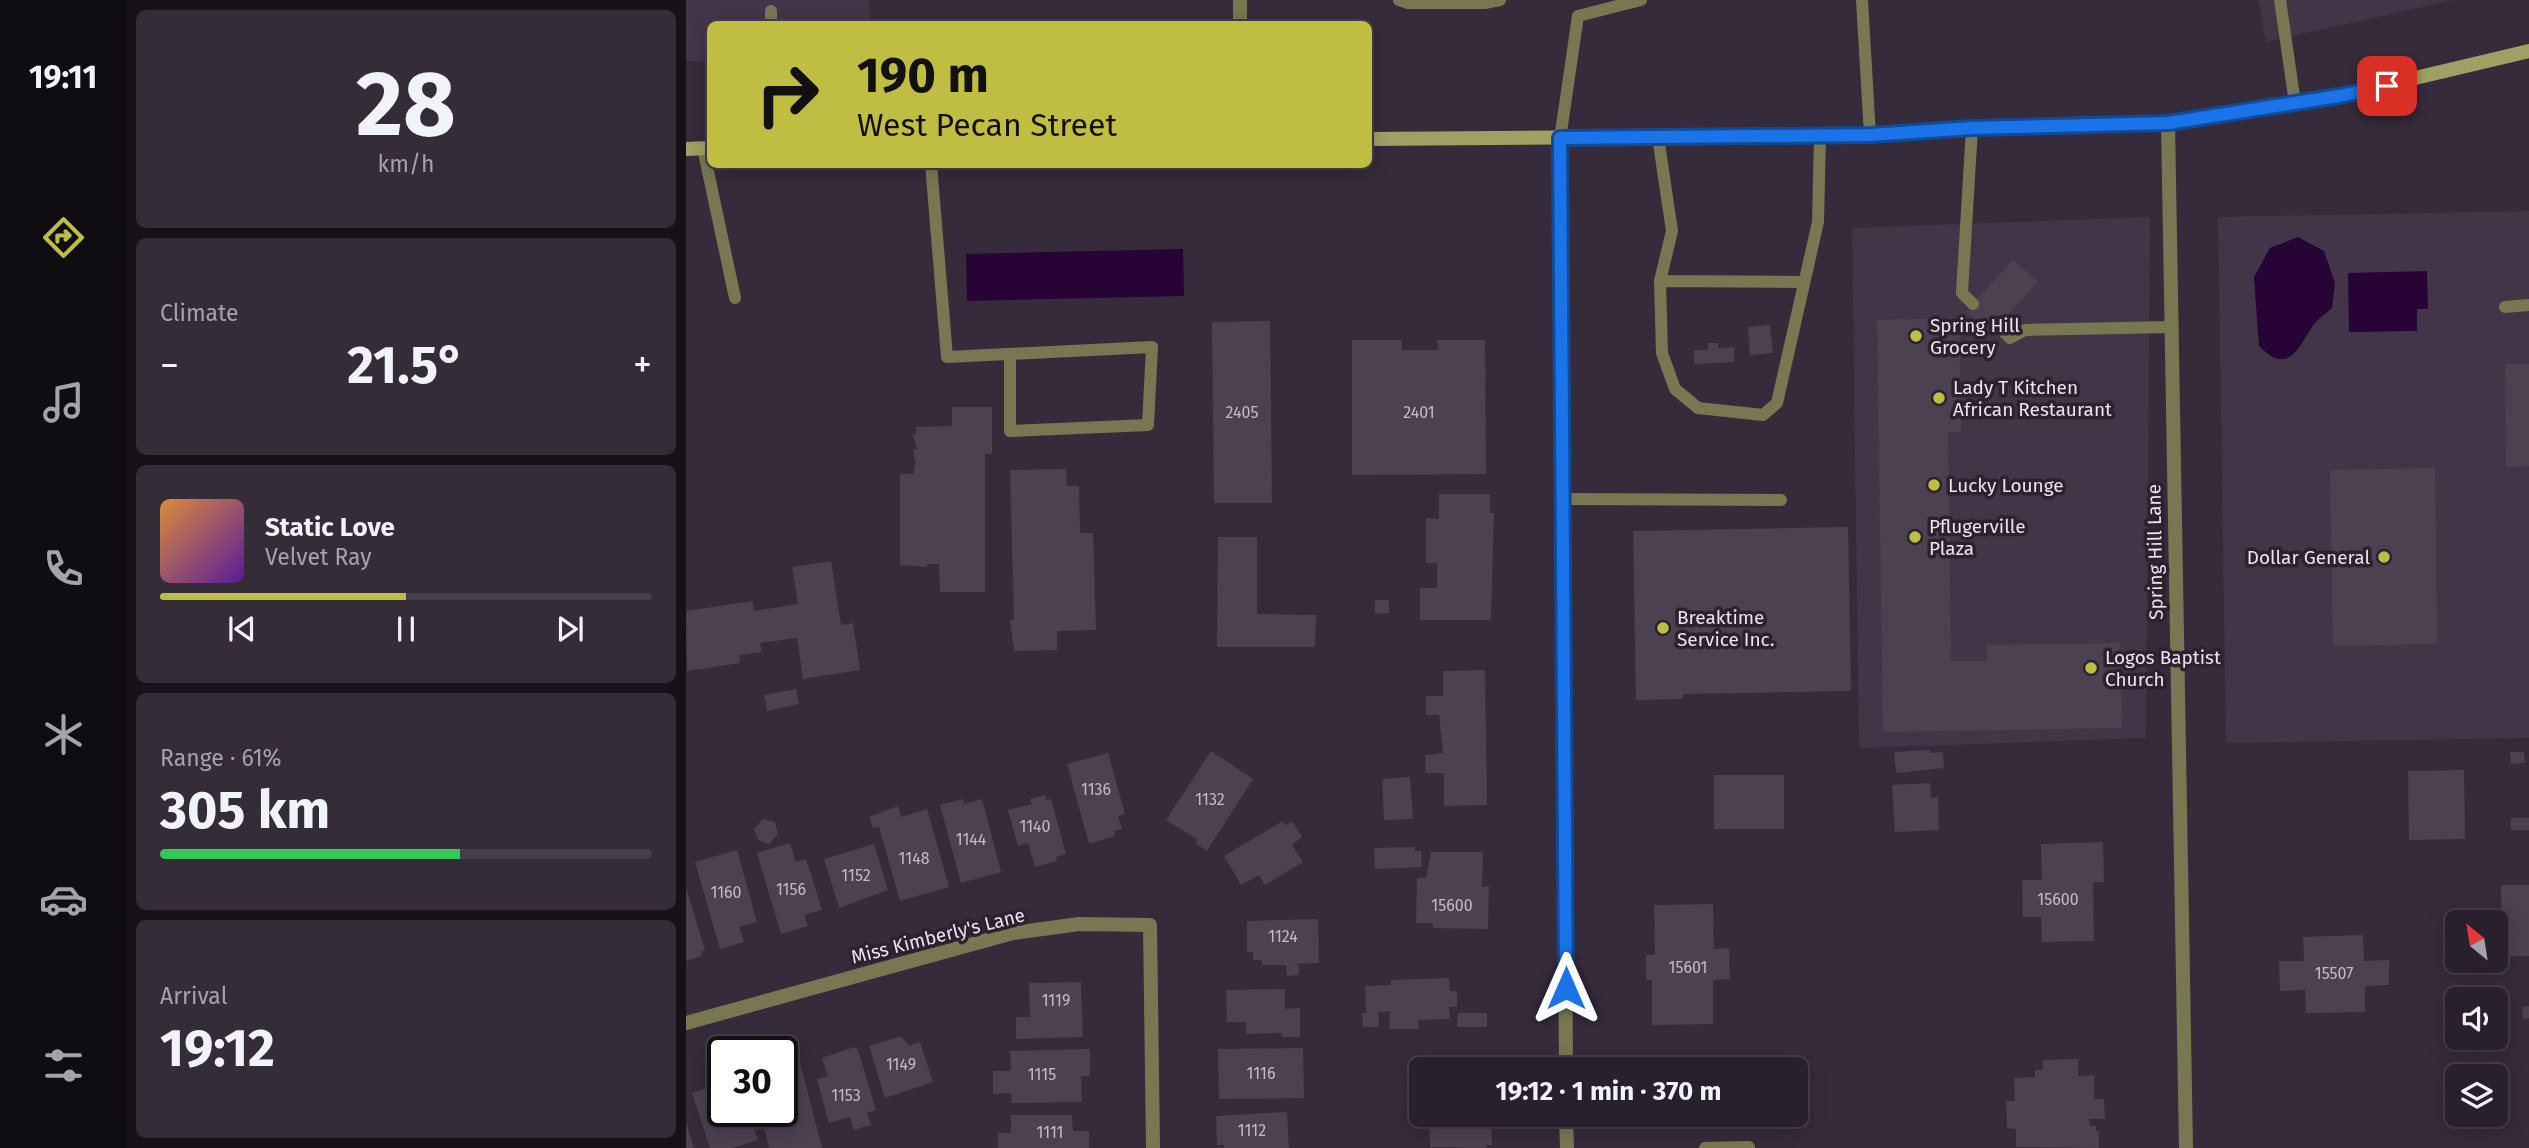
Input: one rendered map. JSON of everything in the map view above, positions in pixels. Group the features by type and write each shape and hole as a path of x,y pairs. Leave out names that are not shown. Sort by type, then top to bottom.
{"main road":[{"path":"1372,139 1870,135 1972,128 2168,123 2339,96 2529,51"},
{"path":"686,149 707,148"}],"street":[{"path":"1240,0 1240,21"},
{"name":"Spring Hill Lane","path":"2168,123 2186,1148"},
{"path":"1560,138 1566,1057"},
{"name":"Miss Kimberly's Lane","path":"686,1023 1013,933 1079,924 1150,925 1153,1148"},
{"path":"1566,1127 1567,1148"}],"lane":[{"path":"1399,0 1408,3 1472,4 1500,0"},
{"path":"1560,138 1578,16 1641,0"},
{"path":"1862,0 1870,135"},
{"path":"2280,0 2295,103"},
{"path":"771,11 771,21"},
{"path":"1972,128 1962,293 1973,304"},
{"path":"1658,137 1672,231 1660,281 1661,353 1675,389 1698,408 1763,415 1777,403 1818,222 1820,136"},
{"path":"711,168 735,298"},
{"path":"931,168 947,357 1153,347 1148,425 1010,431 1010,354"},
{"path":"1660,281 1803,282"},
{"path":"2505,307 2529,306"},
{"path":"1998,326 2010,338 2025,330 2171,327"},
{"path":"1564,499 1781,500"},
{"path":"1705,1148 1749,1147"}],"shaded area":[{"path":"686,0 869,0 870,21 707,21 707,61 686,61"},
{"path":"2258,0 2453,0 2266,42"},
{"path":"2529,211 2529,738 2226,743 2218,217"},
{"path":"2150,217 2146,738 1859,748 1852,228"},
{"path":"2298,237 2324,251 2335,283 2332,308 2315,323 2293,354 2279,359 2259,346 2254,277 2270,248"},
{"path":"1183,249 1184,296 967,301 966,254"},
{"path":"2427,271 2428,309 2417,309 2417,331 2349,332 2348,273"}],"building":[{"path":"2013,260 2038,282 1990,334 1966,311"},
{"name":"Pflugerville Plaza","path":"1959,318 1961,432 1948,432 1951,661 1987,661 1987,645 2120,643 2122,728 1883,732 1877,320"},
{"path":"1270,321 1272,503 1214,503 1212,322"},
{"path":"1770,325 1773,353 1750,355 1748,327"},
{"path":"1352,340 1402,340 1402,350 1438,350 1437,340 1485,340 1486,474 1352,475"},
{"path":"1708,343 1718,343 1718,348 1734,347 1734,362 1694,364 1694,350 1708,350"},
{"path":"2505,364 2529,364 2529,466 2506,467"},
{"path":"952,407 992,407 992,454 985,454 985,592 940,592 939,564 927,564 927,567 900,565 900,474 914,474 916,465 913,449 917,449 913,434 916,434 916,427 952,426"},
{"name":"Dollar General","path":"2435,468 2437,644 2333,646 2330,470"},
{"path":"1066,469 1067,486 1079,486 1080,533 1093,533 1096,630 1057,631 1057,650 1014,651 1010,620 1014,620 1010,470"},
{"path":"1439,494 1490,494 1490,513 1494,513 1491,620 1420,620 1420,588 1437,588 1437,563 1426,563 1426,518 1439,519"},
{"path":"1848,527 1851,691 1683,694 1683,699 1636,700 1633,531"},
{"path":"1218,537 1257,537 1257,614 1316,615 1315,647 1217,647"},
{"path":"831,561 841,625 853,623 860,670 803,679 797,638 760,643 762,652 739,655 740,663 687,671 686,611 753,601 754,611 798,604 792,567"},
{"path":"1375,600 1389,600 1389,613 1375,614"},
{"path":"1485,670 1487,805 1444,806 1444,773 1426,773 1425,755 1443,753 1439,715 1426,715 1426,696 1443,696 1443,671"},
{"path":"796,689 799,704 767,711 764,695"},
{"path":"1930,750 1931,753 1943,752 1944,768 1896,773 1894,752"},
{"path":"1211,751 1253,779 1207,851 1195,843 1198,840 1166,820"},
{"path":"2510,752 2524,752 2525,763 2511,764"},
{"path":"1108,753 1125,814 1118,816 1122,829 1114,831 1115,836 1089,844 1067,764"},
{"path":"2464,770 2465,839 2409,840 2408,771"},
{"path":"1714,775 1784,775 1784,829 1714,829"},
{"path":"1410,777 1413,819 1384,820 1382,779"},
{"path":"1930,783 1931,798 1938,797 1939,830 1895,832 1892,785"},
{"path":"1045,795 1046,800 1051,799 1066,854 1056,857 1057,861 1035,867 1028,843 1018,846 1008,810 1032,804 1030,799"},
{"path":"963,799 964,804 982,799 1001,872 961,883 940,805"},
{"path":"898,806 901,817 927,809 949,887 900,901 879,827 873,828 869,817"},
{"path":"2511,818 2529,818 2529,830 2511,830"},
{"path":"763,819 775,822 778,834 769,844 758,840 754,829"},
{"path":"1283,821 1286,825 1292,821 1302,837 1292,845 1303,862 1265,885 1259,875 1241,885 1224,856"},
{"path":"2103,842 2104,882 2093,882 2094,941 2042,942 2041,917 2023,917 2022,880 2042,880 2041,844"},
{"path":"790,843 796,862 805,859 809,867 822,910 804,915 808,926 781,934 757,853"},
{"path":"874,844 888,890 839,908 824,859"},
{"path":"1415,847 1415,851 1421,851 1422,867 1375,869 1374,848"},
{"path":"737,850 757,922 739,927 744,942 720,949 695,862"},
{"path":"1431,852 1483,852 1482,887 1489,886 1488,929 1433,928 1433,923 1416,923 1417,878 1426,878"},
{"path":"2501,885 2529,885 2529,956 2508,956 2508,910 2501,910"},
{"path":"686,887 705,950 701,952 702,956 686,961"},
{"path":"1713,904 1714,949 1729,948 1730,979 1713,980 1713,1024 1652,1025 1652,980 1646,980 1646,955 1655,955 1654,905"},
{"path":"1318,919 1319,963 1292,964 1299,965 1299,975 1287,976 1286,965 1262,965 1262,960 1253,960 1253,952 1247,952 1247,921"},
{"path":"2363,935 2364,961 2389,960 2389,985 2365,986 2365,1012 2306,1013 2305,990 2280,991 2279,961 2304,961 2303,937"},
{"path":"1449,978 1450,991 1457,991 1457,1007 1449,1007 1450,1019 1418,1020 1419,1029 1389,1029 1390,1011 1378,1012 1379,1027 1363,1027 1362,1013 1366,1013 1365,986 1391,985 1391,980"},
{"path":"1081,982 1083,1037 1016,1039 1016,1017 1030,1017 1029,983"},
{"path":"1285,989 1285,1009 1300,1008 1300,1037 1282,1037 1281,1033 1246,1034 1246,1022 1227,1022 1226,990"},
{"path":"2529,1006 2529,1018 2523,1019 2522,1007"},
{"path":"1458,1013 1487,1013 1487,1027 1457,1027"},
{"path":"901,1036 909,1046 920,1042 933,1082 885,1098 869,1046"},
{"path":"854,1047 858,1050 876,1110 867,1113 871,1125 854,1130 850,1117 829,1123 817,1079 828,1076 822,1058"},
{"path":"1303,1048 1304,1098 1219,1099 1218,1049"},
{"path":"1090,1049 1090,1076 1081,1076 1082,1102 1012,1103 1011,1093 993,1094 993,1071 1011,1071 1010,1051"},
{"path":"2078,1059 2078,1076 2094,1075 2094,1099 2104,1099 2105,1119 2089,1119 2090,1126 2096,1126 2096,1131 2099,1131 2099,1148 2016,1147 2016,1129 2007,1128 2006,1101 2015,1101 2014,1078 2035,1077 2035,1070 2043,1070 2043,1060"},
{"path":"798,1063 822,1148 769,1148 764,1127 798,1127"},
{"path":"707,1088 707,1127 754,1127 758,1140 732,1148 710,1148 692,1093"},
{"path":"1287,1112 1289,1148 1224,1148 1224,1145 1217,1145 1216,1116"},
{"path":"1011,1115 1072,1115 1073,1131 1089,1131 1089,1148 998,1148 998,1133 1011,1133"},
{"path":"687,1125 694,1148 686,1148"},
{"path":"1429,1127 1491,1127 1492,1145 1486,1145 1486,1148 1430,1147"}],"place":[{"name":"Spring Hill Grocery","path":"1916,336"},
{"name":"Lady T Kitchen African Restaurant","path":"1939,398"},
{"name":"Lucky Lounge","path":"1934,485"},
{"name":"Pflugerville Plaza","path":"1915,537"},
{"name":"Dollar General","path":"2384,557"},
{"name":"Breaktime Service Inc.","path":"1663,628"},
{"name":"Logos Baptist Church","path":"2091,668"}],"route":[{"path":"1566,988 1560,138 1870,135 1972,128 2168,123 2387,86"}]}
